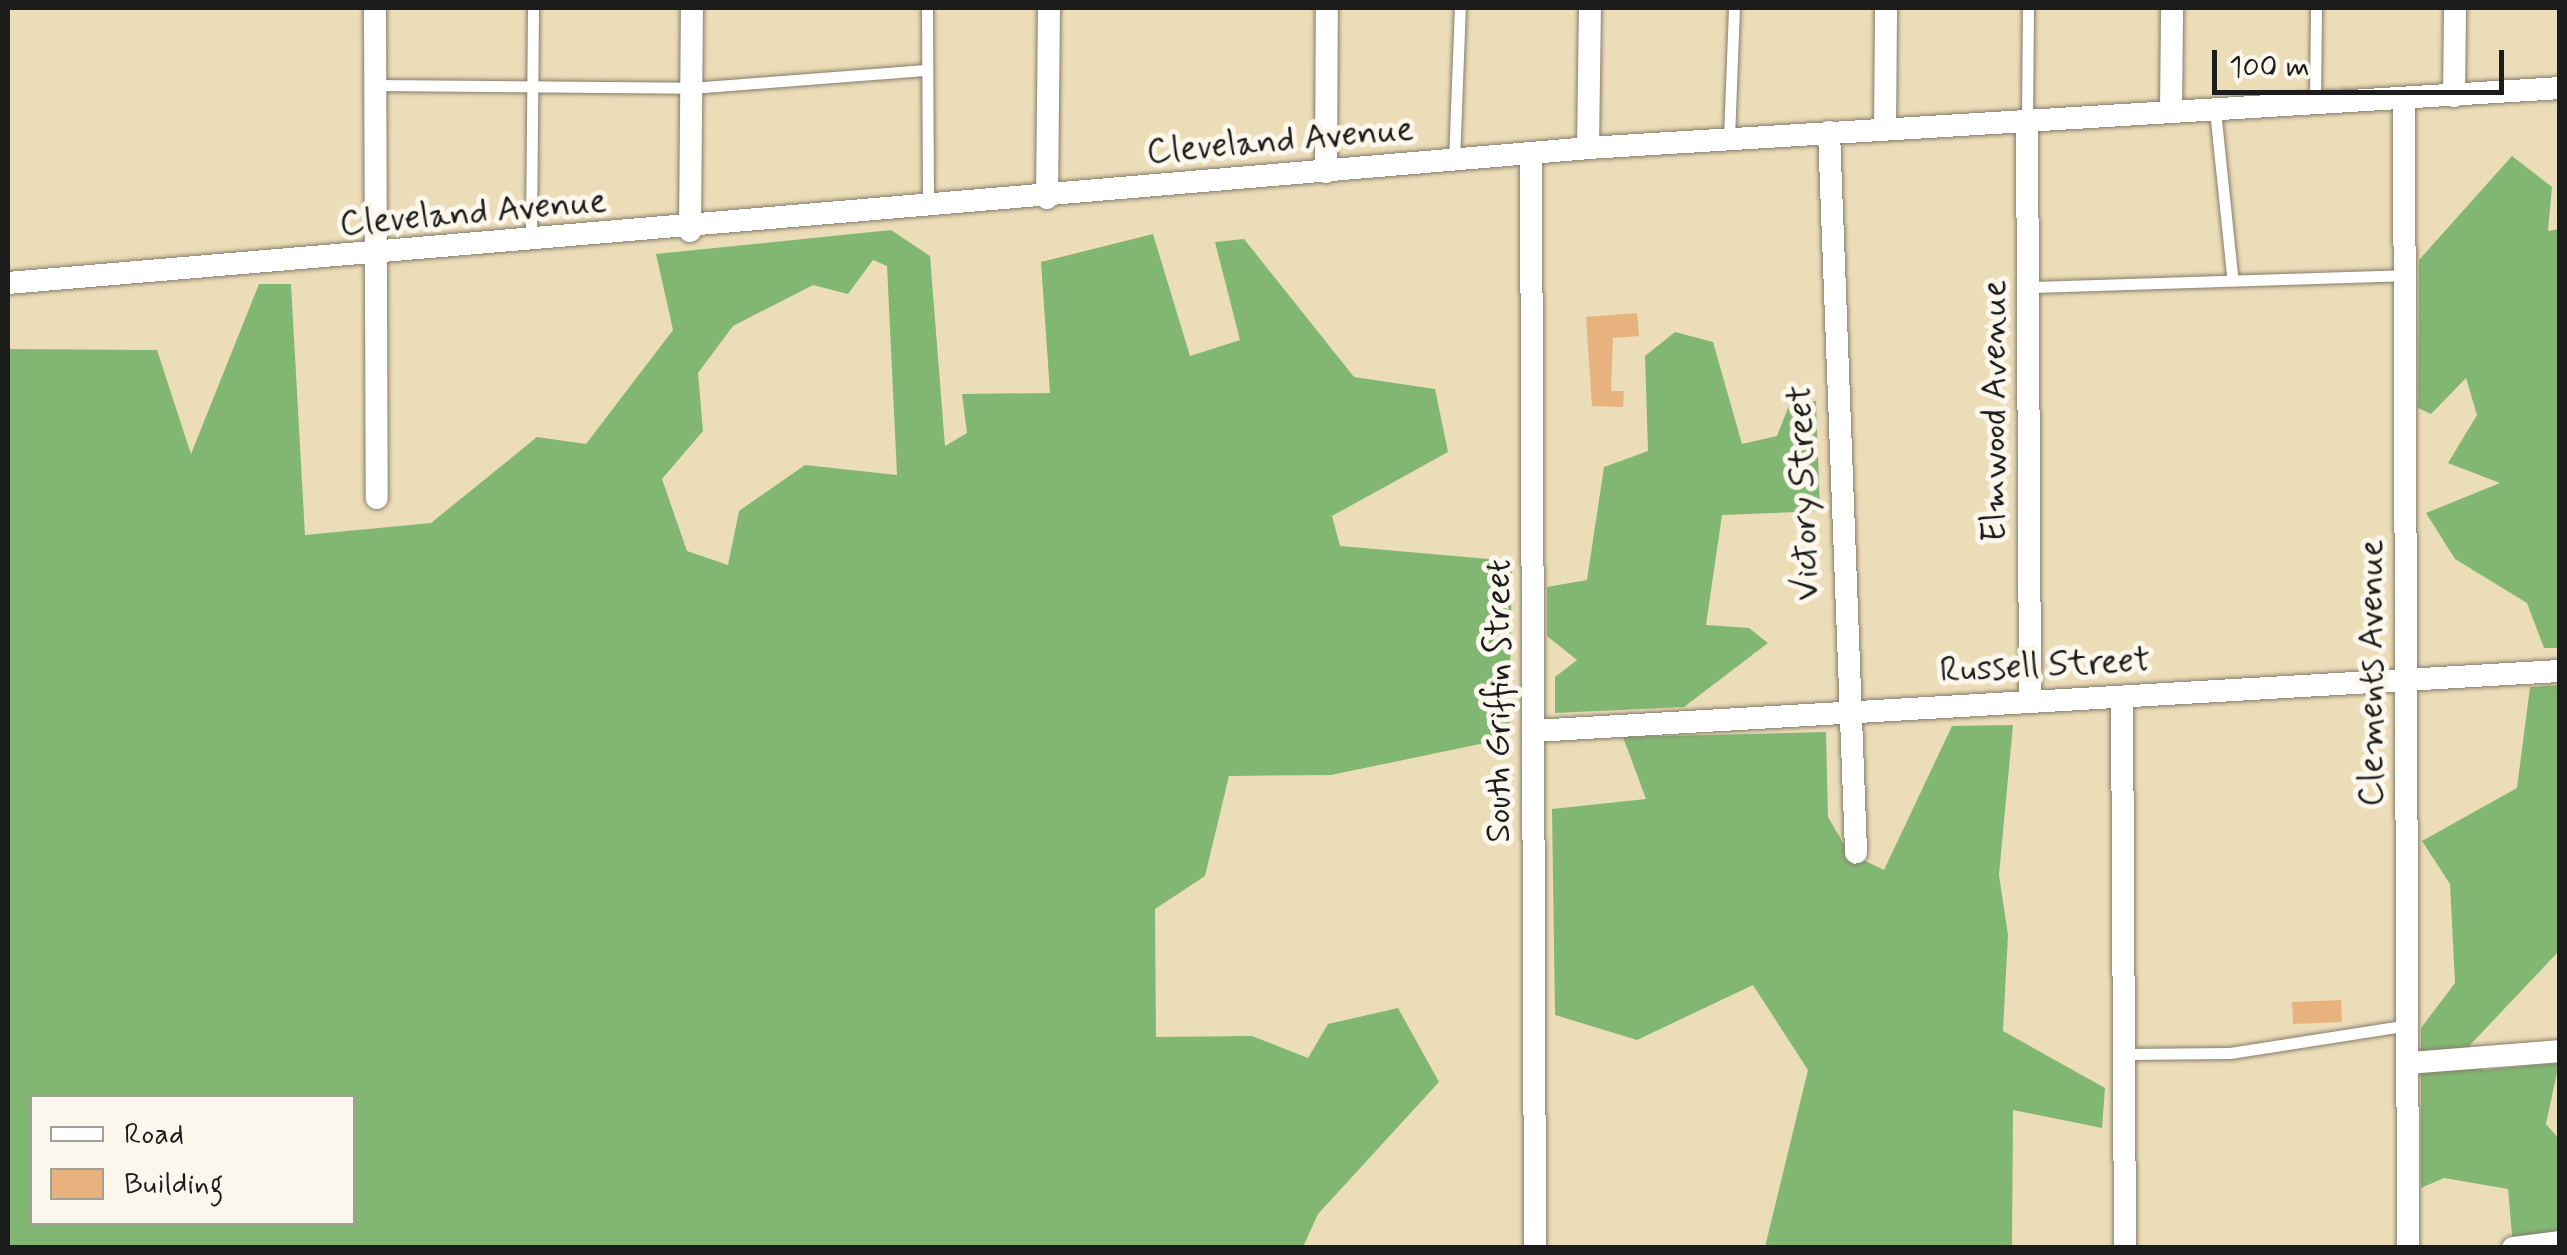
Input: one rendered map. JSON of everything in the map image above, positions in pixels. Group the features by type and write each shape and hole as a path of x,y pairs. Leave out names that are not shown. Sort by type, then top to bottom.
{"street":[{"path":"375,8 371,256 377,498"},
{"path":"690,231 692,8"},
{"path":"1047,198 1049,8"},
{"path":"1326,172 1327,8"},
{"path":"1588,148 1590,8"},
{"path":"1885,129 1886,8"},
{"path":"2170,112 2172,8"},
{"path":"2454,96 2455,8"},
{"name":"Cleveland Avenue","path":"8,283 690,231 1588,148 2560,88"},
{"name":"Clements Avenue","path":"2404,99 2408,1248"},
{"name":"Elmwood Avenue","path":"2027,121 2031,286 2030,702"},
{"name":"Victory Street","path":"1829,132 1845,713 1856,852"},
{"name":"South Griffin Street","path":"1531,154 1535,1248"},
{"name":"Russell Street","path":"1534,730 2560,672"},
{"path":"2122,697 2125,1248"},
{"path":"2409,1064 2560,1051"},
{"path":"2513,1248 2560,1242"}],"lane":[{"path":"531,243 533,8"},
{"path":"926,8 928,206"},
{"path":"1454,161 1460,8"},
{"path":"1729,138 1734,8"},
{"path":"2027,121 2028,8"},
{"path":"2315,104 2316,8"},
{"path":"374,85 691,88 927,70"},
{"path":"2215,110 2232,275"},
{"path":"2031,286 2232,275 2405,275"},
{"path":"2126,1054 2230,1053 2409,1025"}],"green space":[{"path":"2512,156 2552,187 2548,231 2559,229 2559,648 2544,648 2527,603 2455,559 2426,513 2500,483 2448,463 2477,415 2466,378 2431,414 2418,408 2419,260"},
{"path":"891,230 930,256 945,446 967,433 962,394 1050,393 1041,262 1153,234 1190,356 1240,340 1215,242 1244,239 1354,377 1435,389 1448,452 1332,516 1340,546 1512,561 1509,738 1331,775 1229,776 1205,876 1155,909 1156,1037 1252,1036 1308,1058 1328,1024 1398,1008 1439,1082 1318,1214 1303,1247 8,1247 8,349 157,350 191,454 259,284 291,284 305,535 431,523 537,437 586,444 673,330 656,254","holes":["873,260 887,266 897,475 805,465 739,511 728,565 687,551 662,479 703,431 698,373 733,326 813,285 848,294"]},
{"path":"1675,332 1713,342 1742,444 1777,436 1790,403 1816,401 1820,511 1722,515 1706,625 1749,628 1768,643 1684,707 1555,713 1555,677 1577,660 1547,636 1547,587 1587,580 1604,467 1648,451 1645,356"},
{"path":"2559,685 2559,951 2470,1045 2483,1070 2559,1063 2546,1124 2559,1139 2559,1247 2513,1247 2508,1189 2444,1178 2421,1188 2421,1028 2455,983 2450,884 2422,841 2517,788 2530,687"},
{"path":"2013,725 1999,875 2008,935 2003,1031 2105,1088 2102,1128 2013,1110 2012,1247 1765,1247 1808,1070 1753,985 1637,1040 1555,1015 1552,809 1646,799 1623,737 1826,732 1828,817 1849,853 1884,870 1952,726"}],"building":[{"path":"1637,313 1639,336 1613,338 1611,391 1624,391 1623,407 1592,406 1586,317"},
{"path":"2341,1000 2342,1022 2293,1024 2292,1002"}]}
